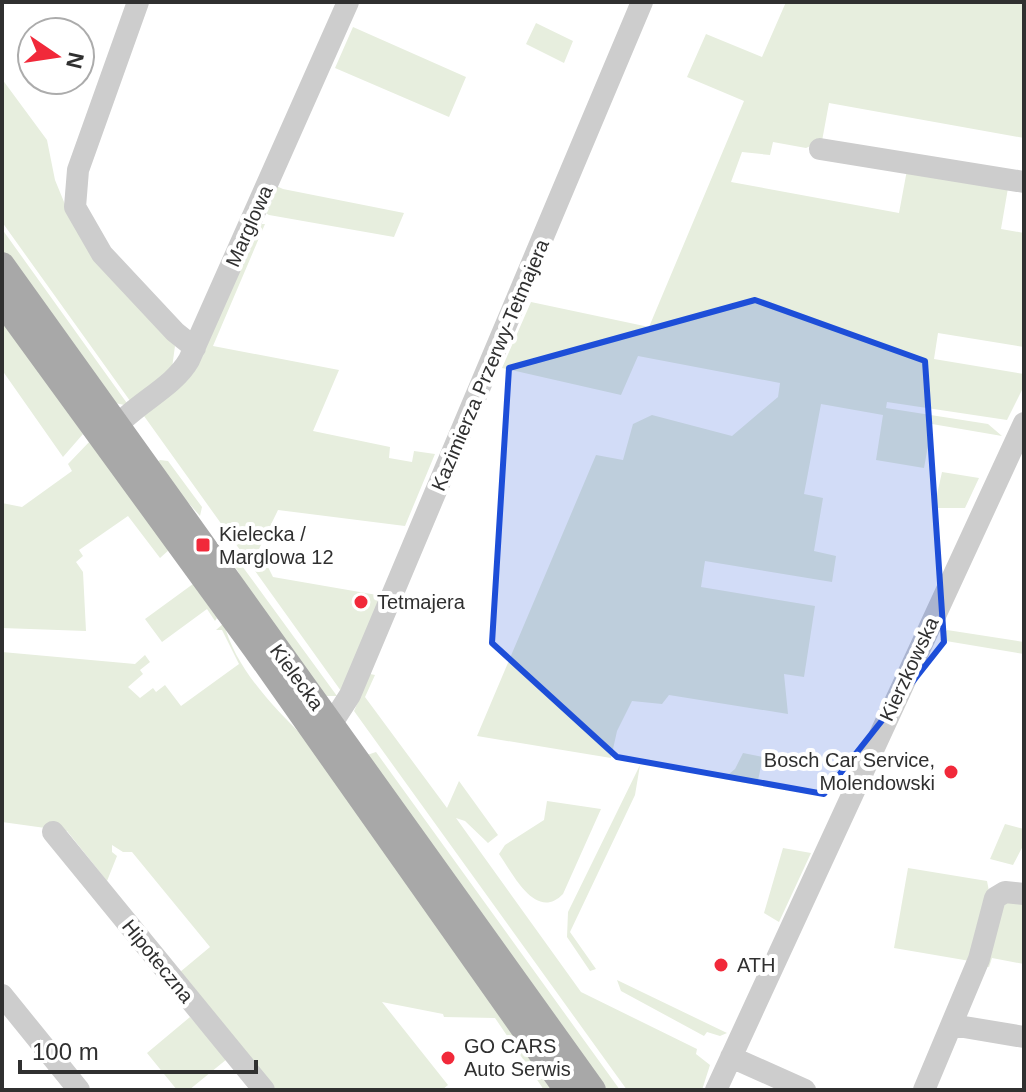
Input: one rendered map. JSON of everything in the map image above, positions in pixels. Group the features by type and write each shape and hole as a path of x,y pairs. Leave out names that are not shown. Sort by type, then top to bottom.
{"main road":[{"name":"Kielecka","path":"2,265 112,436 567,1090"},
{"name":"Kielecka","path":"2,301 84,414 112,436"},
{"name":"Kielecka","path":"318,729 593,1090"}],"street":[{"path":"138,2 78,170 75,207 102,254 175,332 195,348"},
{"name":"Marglowa","path":"112,436 176,379 195,348 348,2"},
{"name":"Kazimierza Przerwy-Tetmajera","path":"318,729 350,695 642,2"},
{"path":"820,149 1024,182"},
{"name":"Kierzkowska","path":"716,1090 1024,423"},
{"name":"Hipoteczna","path":"53,832 264,1090"},
{"path":"924,1090 983,949 995,898 1005,892 1024,894"},
{"path":"2,995 79,1090"},
{"path":"952,1025 1024,1037"},
{"path":"731,1057 805,1090"}],"highlighted area":[{"path":"755,300 925,361 944,642 824,794 617,757 492,643 509,368"}],"green space":[{"path":"786,2 1024,2 1024,138 829,103 822,141 806,148 773,142 770,155 742,152 731,182 899,213 907,170 1008,188 1001,229 1024,233 1024,347 938,333 934,359 1024,374 1024,386 1007,420 887,402 886,408 988,424 1002,436 932,424 924,468 876,460 883,415 821,404 804,494 823,498 814,551 836,556 832,582 705,561 701,587 815,606 804,677 784,674 788,714 669,695 662,704 632,701 617,731 611,758 477,736 596,455 623,460 633,424 652,415 732,436 778,397 780,383 638,356 621,395 502,368 531,302 649,327 744,101 687,77 706,34 762,57"},
{"path":"536,23 573,41 564,63 526,44"},
{"path":"353,27 466,77 449,117 335,68"},
{"path":"2,79 47,140 55,180 71,219 175,346 172,368 133,405 2,222"},
{"path":"274,185 404,213 394,237 269,215 264,212"},
{"path":"260,224 265,224 213,346 339,370 313,431 390,447 389,458 412,462 414,451 435,454 405,526 278,510 259,549 273,577 377,595 378,608 341,691 144,416 183,384"},
{"path":"2,229 129,406 115,403 102,392 2,252"},
{"path":"2,316 83,434 63,457 2,370"},
{"path":"91,440 170,549 160,558 128,516 79,550 83,556 76,562 83,572 86,631 2,628 2,503 22,507 72,471 68,464"},
{"path":"160,460 168,461 202,507 200,516 154,464"},
{"path":"942,472 979,478 965,508 934,508"},
{"path":"229,556 237,559 337,696 323,696 261,612"},
{"path":"193,584 217,618 215,621 207,609 162,642 145,619"},
{"path":"224,623 236,655 246,670 304,737 557,1090 544,1090 495,1018 444,1017 443,1014 382,1002 448,1085 442,1090 276,1090 180,972 210,947 132,852 123,852 112,845 112,852 117,856 107,881 67,831 2,822 2,652 135,664 145,655 150,662 140,670 143,674 128,687 140,698 153,688 156,692 165,685 181,706 239,664 222,630 216,630"},
{"path":"947,630 1024,642 1024,654 940,640"},
{"path":"370,674 375,675 365,697 447,808 459,781 498,835 488,843 465,821 456,818 581,992 697,1049 696,1054 710,1065 702,1090 627,1090 354,711"},
{"path":"376,752 620,1090 604,1090 364,756"},
{"path":"743,753 763,757 757,785 723,779 735,769"},
{"path":"640,765 635,795 570,932 596,969 590,971 567,937 568,912"},
{"path":"547,801 601,809 563,894 553,901 544,902 526,892 499,854 505,845 544,820"},
{"path":"1005,824 1024,829 1024,844 1013,865 990,859"},
{"path":"783,848 811,853 779,922 764,913"},
{"path":"908,868 987,881 989,891 970,961 894,948"},
{"path":"1024,899 1024,964 992,958 989,967 982,966 1000,902"},
{"path":"617,980 727,1033 720,1036 707,1032 704,1036 621,991"},
{"path":"190,1017 227,1059 189,1090 177,1090 147,1053"}],"place":[{"name":"Kielecka / Marglowa 12","path":"203,545"},
{"name":"Tetmajera","path":"361,602"},
{"name":"Bosch Car Service, Molendowski","path":"951,772"},
{"name":"ATH","path":"721,965"},
{"name":"GO CARS Auto Serwis","path":"448,1058"}]}
